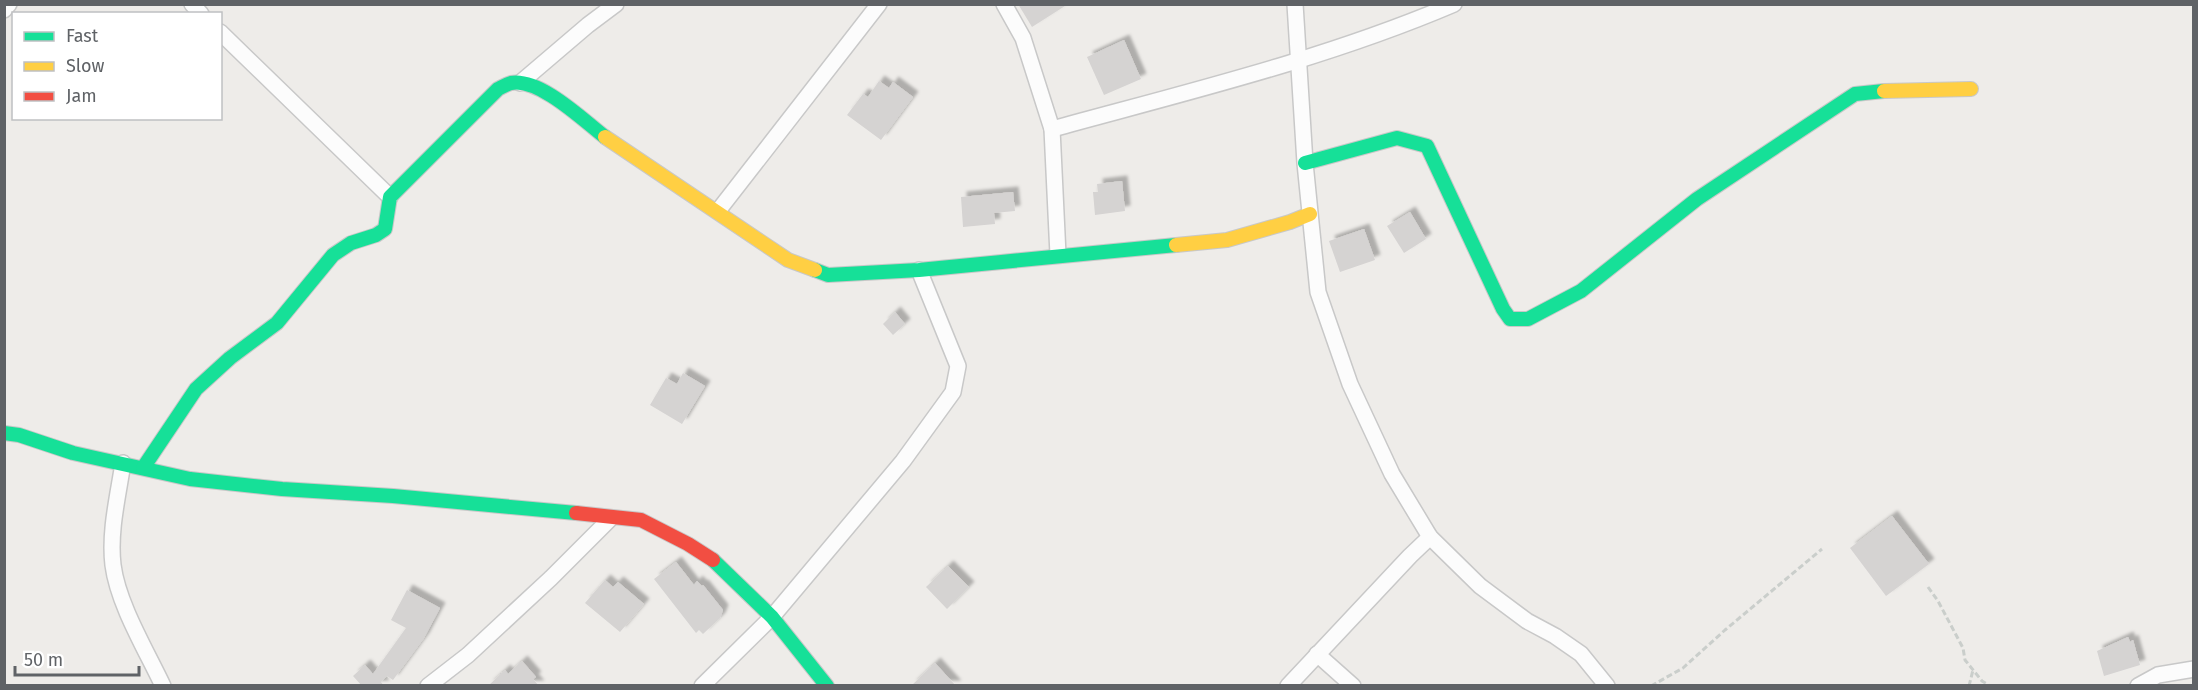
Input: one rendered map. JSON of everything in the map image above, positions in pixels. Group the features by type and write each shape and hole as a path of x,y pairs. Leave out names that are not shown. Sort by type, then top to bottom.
{"street":[{"path":"4,10 9,4"},
{"path":"520,83 616,4"},
{"path":"718,211 879,4"},
{"path":"1004,4 1023,38 1052,129 1058,255"},
{"path":"1294,4 1305,163 1318,292 1350,384 1392,474 1430,537 1480,586 1527,621 1555,636 1581,654 1607,686"},
{"path":"1052,129 1298,61 1425,17 1454,4"},
{"path":"222,34 390,197"},
{"path":"143,468 196,389 230,358 277,322 333,255 352,242 382,232 385,229 390,197 498,89 510,83 520,83 542,89 611,141 788,260 828,275 919,270 1227,240 1310,214"},
{"path":"1305,163 1396,138 1427,146 1503,309 1510,318 1528,319 1581,291 1698,199 1855,94 1971,89"},
{"path":"702,686 772,617 903,461 952,392 958,366 919,270"},
{"path":"4,434 19,435 73,453 190,479 546,509 641,520 688,544 712,560 772,617 827,686"},
{"path":"123,463 113,538 113,564 118,590 163,686"},
{"path":"428,686 484,640 551,578 610,518"},
{"path":"1288,686 1430,537"},
{"path":"1317,654 1353,686"},
{"path":"2138,686 2158,675 2193,669"}],"path":[{"path":"1651,686 1683,669 1822,549"},
{"path":"1928,586 1963,648 1965,660 1982,681 1990,686"},
{"path":"1969,686 1973,670"}],"building":[{"path":"1018,4 1068,4 1032,27"},
{"path":"1124,40 1141,79 1104,95 1087,57"},
{"path":"879,81 889,88 893,82 913,97 881,140 847,115 863,94 868,97"},
{"path":"1122,181 1125,211 1095,215 1093,192 1098,192 1097,184"},
{"path":"1013,192 1015,211 994,213 995,224 963,227 961,197"},
{"path":"1410,212 1426,239 1404,253 1387,226"},
{"path":"1364,229 1375,260 1340,272 1329,241"},
{"path":"895,312 905,324 893,335 883,324"},
{"path":"683,373 705,386 682,424 650,405 666,378 677,384"},
{"path":"1892,516 1929,564 1886,596 1850,548"},
{"path":"676,562 694,585 697,581 703,585 723,610 720,618 703,634 699,630 696,633 654,579"},
{"path":"948,566 969,587 947,609 926,587"},
{"path":"605,580 613,587 618,582 644,604 620,632 585,603"},
{"path":"407,590 440,608 424,638 393,680 387,676 381,682 384,686 362,686 353,676 365,665 373,674 406,628 391,620"},
{"path":"2128,637 2130,642 2133,640 2140,665 2104,676 2097,651"},
{"path":"522,661 536,677 533,679 539,686 488,686 505,670 508,674"},
{"path":"935,663 956,686 911,686"}],"traffic: fast":[{"path":"143,468 196,389 230,358 277,323 333,255 351,243 376,235 385,229 390,197 498,89 511,83 522,83 535,87 561,102 605,137"},
{"path":"1305,163 1397,138 1427,146 1503,309 1510,319 1528,319 1581,291 1697,199 1855,94 1884,91"},
{"path":"815,270 828,275 919,270 1176,245"},
{"path":"4,433 19,435 73,453 190,479 282,489 393,496 576,513"},
{"path":"713,560 772,617 827,686"}],"traffic: slow":[{"path":"1884,91 1971,89"},
{"path":"605,137 788,260 815,270"},
{"path":"1176,245 1227,240 1310,214"}],"traffic: jam":[{"path":"576,513 641,520 688,544 713,560"}]}
